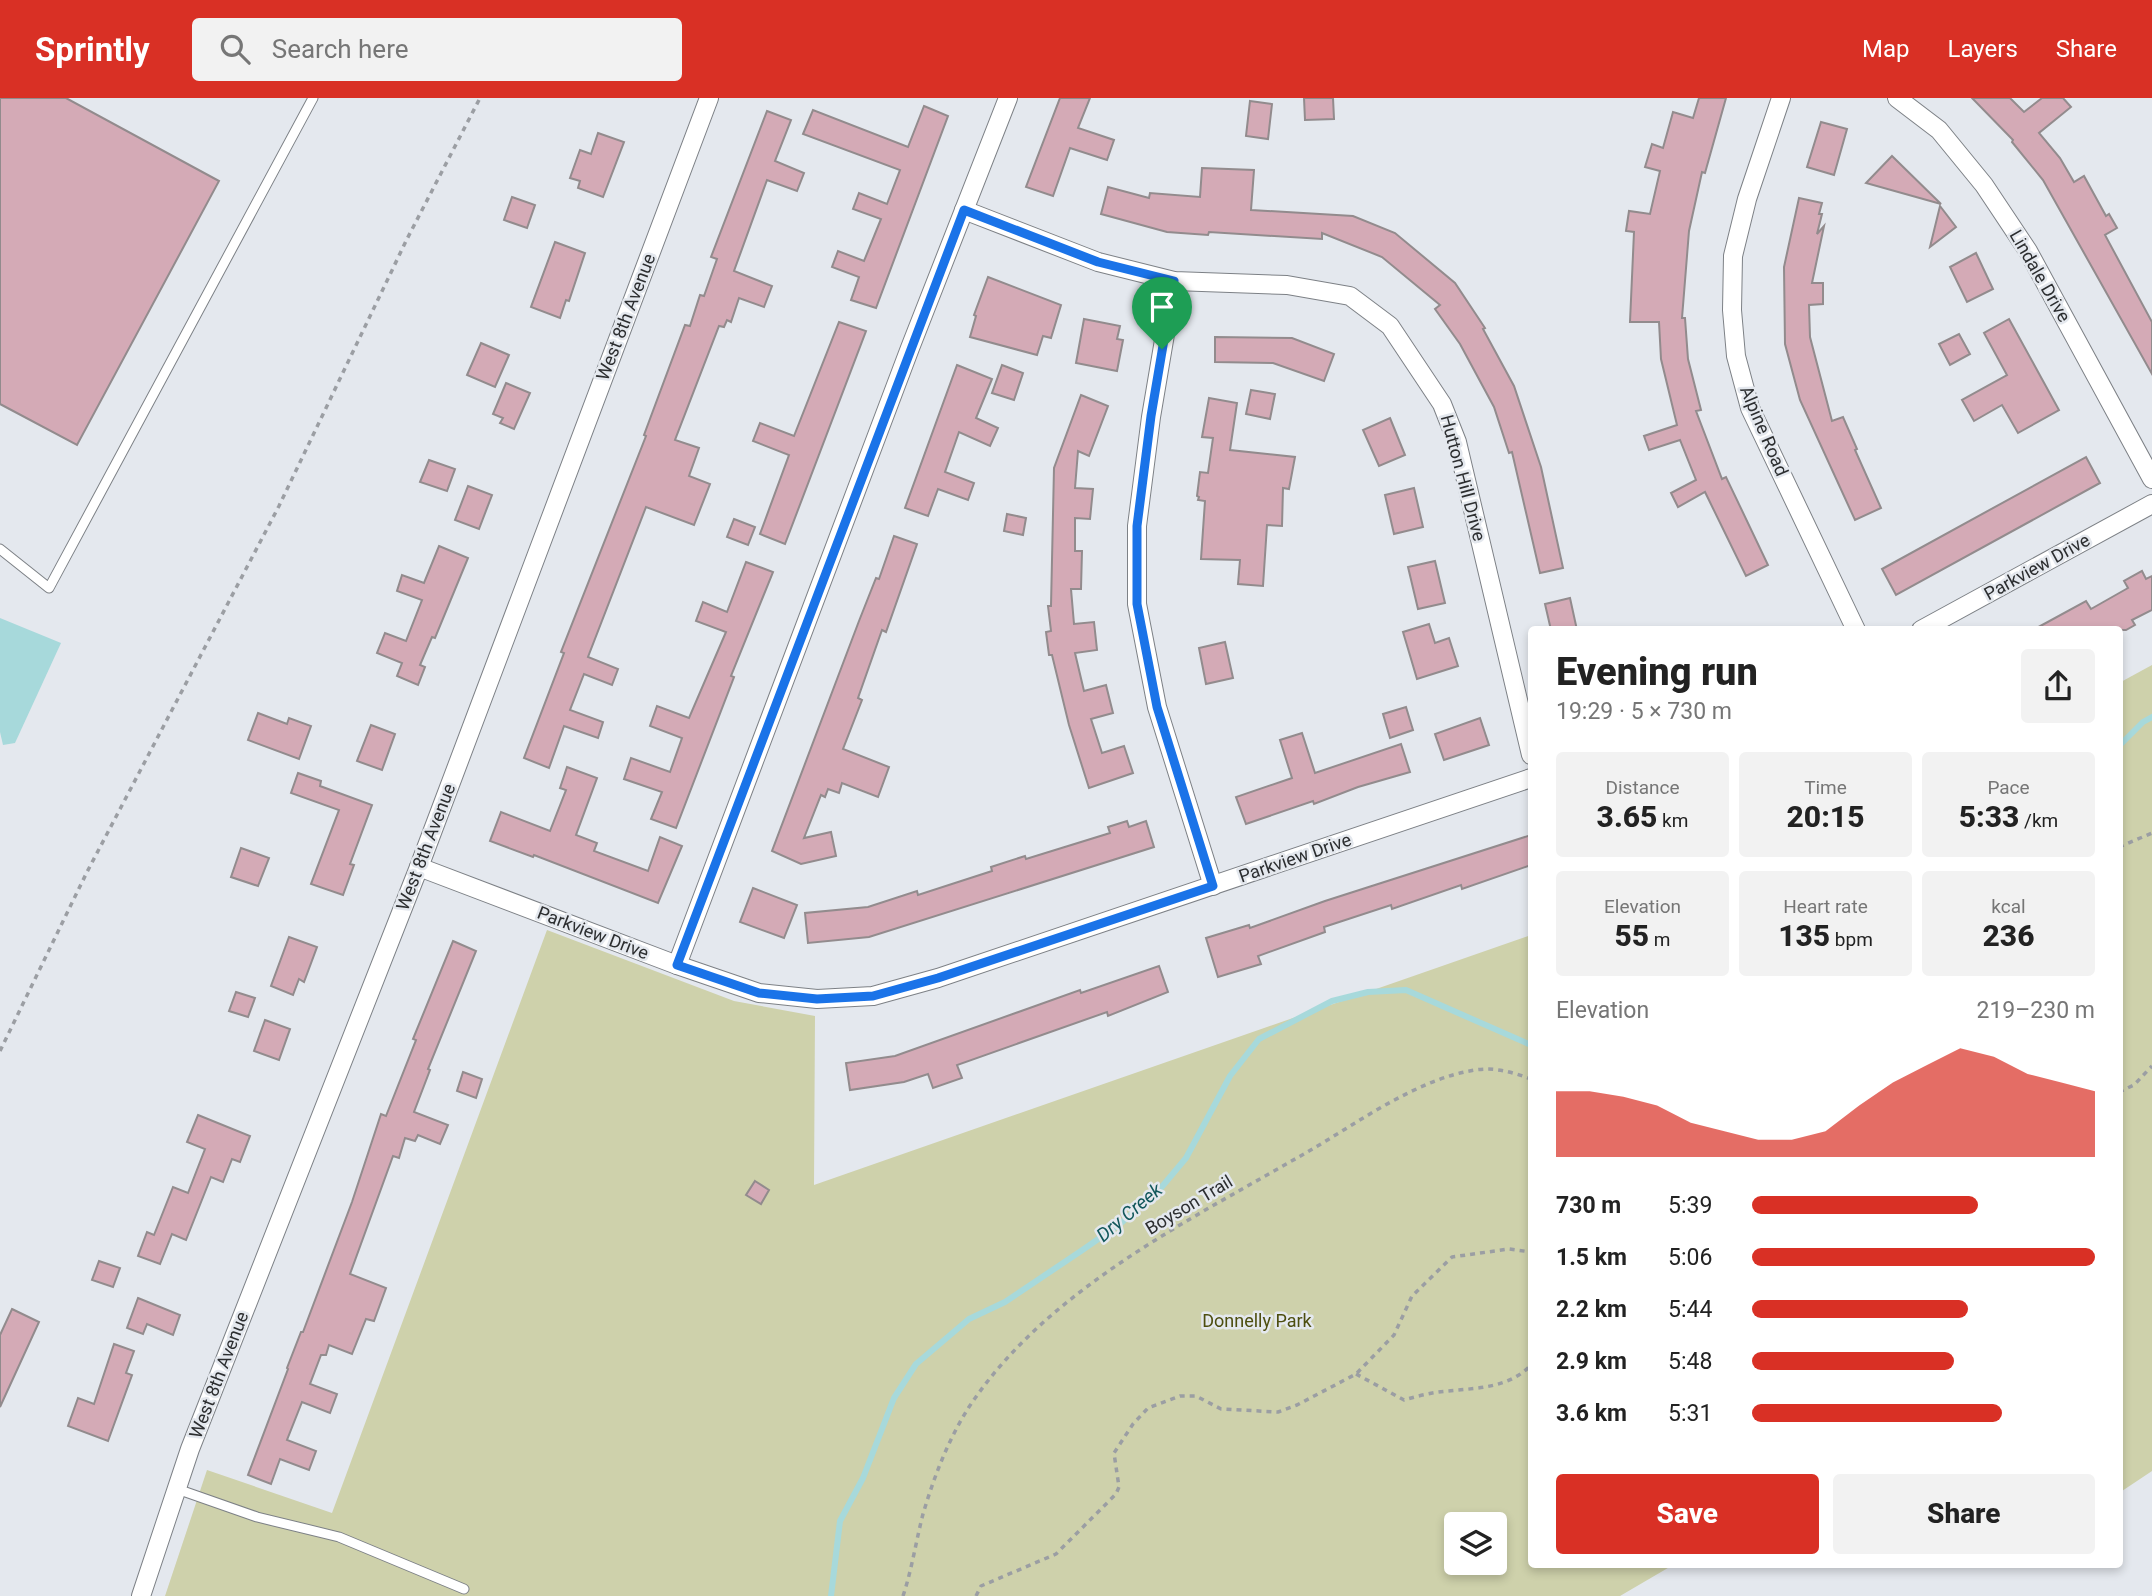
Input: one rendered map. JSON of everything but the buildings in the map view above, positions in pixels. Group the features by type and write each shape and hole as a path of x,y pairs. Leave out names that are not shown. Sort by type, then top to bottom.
{"street":[{"name":"West 8th Avenue","path":"141,1596 190,1449 419,867 709,98"},
{"path":"677,965 1007,98"},
{"name":"Alpine Road","path":"1781,98 1747,199 1733,256 1731,310 1736,356 1750,408 1854,626"},
{"name":"Lindale Drive","path":"1897,98 1940,130 1984,185 2028,251 2152,478"},
{"name":"Hutton Hill Drive","path":"964,210 1098,262 1174,281 1287,285 1350,296 1390,326 1443,404 1457,442 1528,742"},
{"path":"1174,281 1151,416 1137,526 1137,604 1157,707 1213,886"},
{"name":"Parkview Drive","path":"1928,626 2152,505"},
{"name":"Parkview Drive","path":"419,867 677,965 759,993 817,999 873,996 938,978 1528,779"}],"lane":[{"path":"0,550 49,588 313,98"},
{"path":"177,1489 257,1517 338,1537 464,1589"}],"path":[{"path":"0,1051 87,872 279,506 407,239 480,98"},
{"path":"2123,845 2152,832"},
{"path":"2123,1090 2134,1085 2152,1066"},
{"name":"Boyson Trail","path":"903,1596 923,1514 941,1460 969,1407 1033,1332 1067,1302 1157,1239 1389,1104 1440,1079 1475,1070 1497,1068 1528,1078"},
{"path":"976,1596 981,1586 1056,1553 1116,1494 1119,1487 1114,1454 1133,1424 1148,1408 1180,1396 1196,1396 1221,1409 1278,1412 1297,1405 1356,1374 1394,1335 1412,1296 1452,1256 1508,1249 1528,1252"},
{"path":"1356,1374 1404,1399 1446,1391 1478,1389 1520,1377 1528,1368"}],"green space":[{"path":"2152,665 2152,1471 2123,1490 2123,681"},
{"name":"Donnelly Park","path":"547,930 734,1001 815,1016 814,1185 1528,936 1528,1568 1668,1568 1620,1596 165,1596 207,1470 332,1513"}],"water":[{"path":"0,618 61,643 15,743 3,745 0,732"}],"waterway":[{"name":"Dry Creek","path":"2123,742 2152,717"},
{"name":"Dry Creek","path":"831,1596 840,1521 863,1478 894,1398 916,1364 969,1319 1005,1302 1081,1251 1120,1224 1160,1189 1186,1158 1230,1076 1259,1039 1332,1001 1368,992 1406,990 1528,1044"}],"route":[{"path":"964,210 1098,262 1174,281 1162,349 1137,526 1137,604 1157,707 1213,886 938,978 873,996 817,999 759,993 677,965 964,210"}]}
